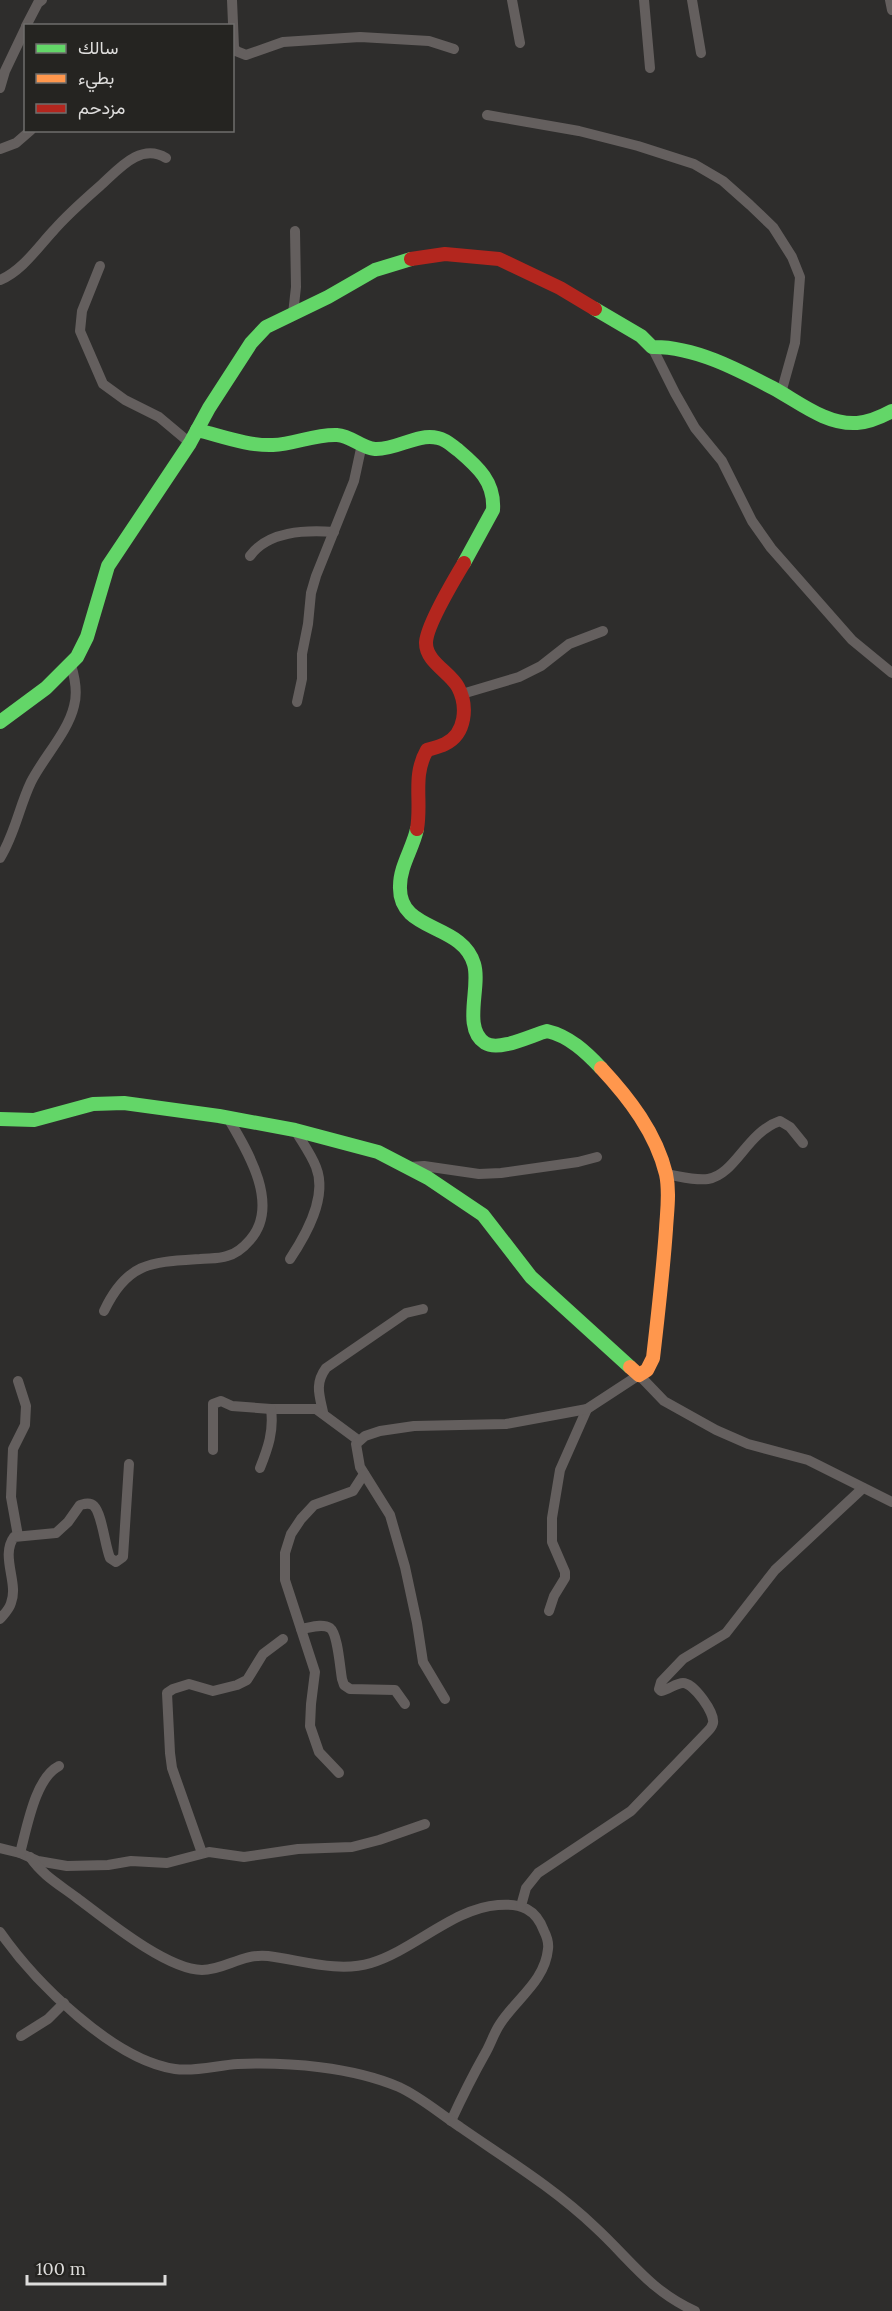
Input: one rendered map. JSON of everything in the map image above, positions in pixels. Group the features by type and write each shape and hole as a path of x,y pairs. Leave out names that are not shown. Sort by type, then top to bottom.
{"street":[{"path":"27,24 38,3 42,0"},
{"path":"232,0 233,24"},
{"path":"512,0 520,43"},
{"path":"644,0 650,68"},
{"path":"692,0 700,53"},
{"path":"890,0 892,10"},
{"path":"0,88 5,71 24,30"},
{"path":"234,47 236,51 246,55 283,42 360,37 429,41 454,49"},
{"path":"487,116 579,131 638,146 694,164 723,181 750,205 773,227 792,257 800,277 795,343 781,393"},
{"path":"0,149 16,143 29,132"},
{"path":"0,280 17,269 54,229 120,166 140,155 152,153 166,158"},
{"path":"293,314 296,287 295,231"},
{"path":"0,722 33,699 71,665 82,649 108,567 190,443 250,343 266,327 328,297 357,279 388,265 446,254 500,259 560,288 641,336 652,347 695,428 722,461 752,521 771,548 852,640 892,673"},
{"path":"100,266 82,311 80,324 83,342 103,384 114,394 159,417 190,443"},
{"path":"652,347 674,347 758,380 807,410 845,422 876,420 892,411"},
{"path":"197,430 258,445 288,443 334,435 353,437 370,448 380,449 436,437 446,440 480,469 493,489 495,499 493,510 442,602 426,642 430,656 458,686 465,708 455,737 445,744 427,750 417,769 419,819 417,833 401,869 400,893 403,905 407,913 417,921 459,940 470,954 478,978 474,1020 480,1039 495,1047 547,1031 556,1032 568,1040 595,1062 613,1081 658,1150 666,1174 666,1247 653,1358 647,1370 586,1409 506,1424 380,1431 358,1440 356,1444 355,1452 360,1467 390,1515 405,1567 423,1662 445,1699"},
{"path":"297,702 302,679 302,654 311,593 354,481 362,444"},
{"path":"250,556 256,547 276,537 297,533 334,532"},
{"path":"462,694 519,677 541,666 569,644 603,631"},
{"path":"0,858 15,830 25,796 33,779 74,707 76,688 71,665"},
{"path":"0,1119 34,1120 80,1107 106,1103 140,1104 295,1130 378,1152 410,1167 483,1215 531,1277 639,1375 664,1401 748,1444 808,1460 892,1501"},
{"path":"104,1311 119,1283 139,1269 175,1260 226,1257 252,1238 260,1220 261,1194 251,1162 228,1118"},
{"path":"666,1174 705,1180 717,1177 725,1172 746,1145 766,1128 780,1121 790,1127 803,1143"},
{"path":"290,1259 314,1214 319,1181 317,1169 295,1130"},
{"path":"410,1167 424,1166 479,1174 501,1173 597,1156"},
{"path":"323,1412 317,1388 319,1378 327,1368 406,1313 423,1309"},
{"path":"18,1381 26,1406 25,1425 13,1449 11,1497 18,1536"},
{"path":"213,1450 213,1404 221,1401 232,1406 271,1409 308,1407 323,1412 358,1440"},
{"path":"260,1468 271,1438 273,1424 271,1409"},
{"path":"549,1611 554,1596 565,1578 565,1572 550,1534 560,1470 586,1409"},
{"path":"0,1619 13,1600 9,1554 12,1540 18,1536 56,1533 80,1505 94,1506 110,1558 116,1562 121,1559 125,1545 129,1464"},
{"path":"339,1773 319,1752 310,1726 315,1672 285,1580 285,1554 291,1533 314,1505 353,1491 364,1474"},
{"path":"520,1906 526,1888 538,1874 632,1811 713,1725 713,1720 703,1700 691,1686 681,1683 661,1691 660,1682 683,1659 726,1633 775,1570 863,1488"},
{"path":"301,1629 322,1626 330,1628 334,1635 344,1685 350,1689 395,1690 405,1704"},
{"path":"202,1853 172,1768 167,1693 189,1684 213,1691 237,1685 247,1680 263,1654 283,1639"},
{"path":"25,1855 42,1785 59,1766"},
{"path":"0,1848 52,1864 88,1866 131,1861 167,1863 202,1853 219,1852 244,1857 298,1849 345,1848 369,1843 425,1824"},
{"path":"25,1855 50,1880 112,1926 154,1952 179,1964 202,1970 255,1955 320,1965 360,1966 383,1959 475,1910 500,1904 530,1909 538,1918 547,1937 549,1946 547,1955 532,1986 498,2026 451,2121"},
{"path":"0,1932 37,1977 64,2004 119,2048 150,2063 177,2070 236,2064 275,2064 321,2068 365,2076 401,2088 546,2187 594,2226 655,2288 695,2311"},
{"path":"21,2036 48,2019 64,2004"}],"traffic: fast":[{"path":"0,722 46,688 77,657 87,637 108,566 190,443 209,408 251,343 266,327 328,297 375,270 411,259"},
{"path":"595,309 641,336 652,347 683,350 730,366 813,412 834,420 857,423 875,419 892,411"},
{"path":"197,430 263,445 329,435 342,436 365,447 375,449 383,449 422,438 444,440 458,450 484,476 493,500 493,510 464,563"},
{"path":"417,829 404,864 400,886 402,901 409,912 419,920 445,933 467,951 476,973 473,1017 478,1036 485,1043 498,1045 516,1042 547,1031 555,1033 570,1041 601,1068"},
{"path":"0,1119 34,1120 93,1104 124,1103 219,1116 295,1130 378,1152 428,1178 483,1215 531,1277 630,1367"}],"traffic: slow":[{"path":"601,1068 622,1091 648,1130 656,1144 667,1181 665,1245 653,1358 647,1370 639,1375 630,1367"}],"traffic: jam":[{"path":"411,259 445,254 499,259 560,288 595,309"},
{"path":"417,829 422,760 427,750 443,745 452,739 461,727 463,719 463,703 458,687 430,656 426,643 436,615 464,563"}]}
